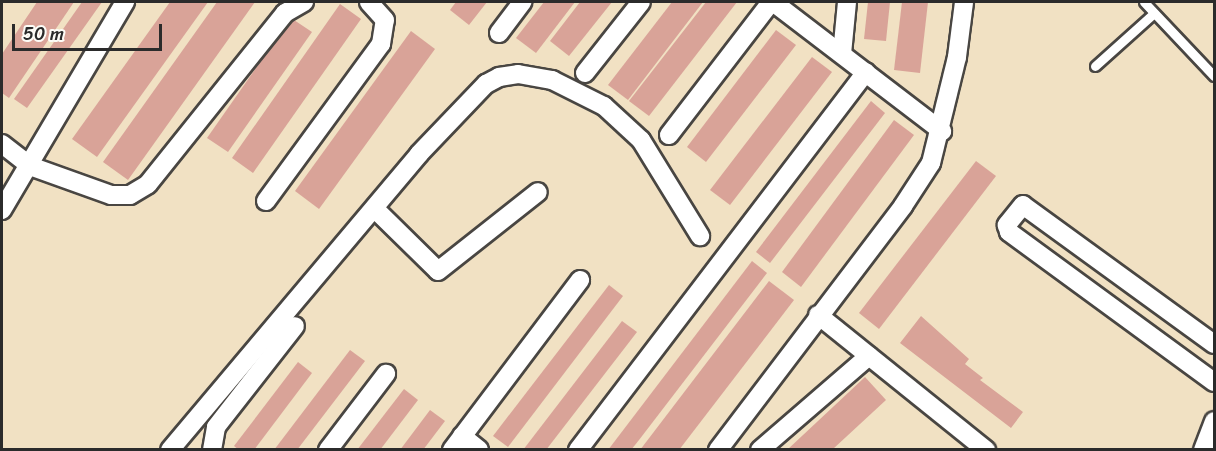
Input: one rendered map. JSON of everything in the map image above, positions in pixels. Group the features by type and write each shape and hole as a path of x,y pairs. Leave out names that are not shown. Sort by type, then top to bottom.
{"street":[{"path":"2,210 126,2"},
{"path":"2,144 30,166 111,195 130,195 148,184 285,13 304,2"},
{"path":"266,201 381,44 385,20 369,2"},
{"path":"499,33 522,2"},
{"path":"585,73 641,2"},
{"path":"669,135 772,2 942,131"},
{"path":"842,54 847,2"},
{"path":"718,450 818,315 903,206 931,164 942,131 957,57 963,2"},
{"path":"578,450 866,72"},
{"path":"170,450 419,154 486,84 499,76 518,74 552,80 604,106 641,140 700,236"},
{"path":"375,209 438,271 538,192"},
{"path":"1215,344 1023,205 1007,225 1009,232 1215,382"},
{"path":"479,450 457,443 580,280"},
{"path":"1112,306 1128,281"},
{"path":"818,315 986,450"},
{"path":"212,450 216,427 294,326"},
{"path":"759,450 869,356"},
{"path":"328,450 386,374"},
{"path":"1203,450 1215,421"}],"lane":[{"path":"1144,2 1215,76"},
{"path":"1095,66 1154,13"}],"building":[{"path":"37,2 74,2 9,98 2,93 2,54"},
{"path":"82,2 102,2 27,108 14,99"},
{"path":"170,2 208,2 97,157 72,139"},
{"path":"217,2 255,2 128,180 103,162"},
{"path":"456,2 487,2 469,25 450,10"},
{"path":"544,2 575,2 536,53 516,38"},
{"path":"580,2 612,2 569,56 550,41"},
{"path":"672,2 703,2 628,100 608,85"},
{"path":"706,2 737,2 649,116 629,101"},
{"path":"868,2 890,2 886,41 864,39"},
{"path":"902,2 928,2 920,73 894,70"},
{"path":"340,4 361,19 253,173 232,158"},
{"path":"291,18 312,32 228,152 207,138"},
{"path":"776,30 796,45 706,162 687,147"},
{"path":"411,31 435,49 319,209 295,191"},
{"path":"812,57 832,72 730,205 710,190"},
{"path":"871,101 885,113 770,263 756,252"},
{"path":"894,120 914,135 801,287 782,272"},
{"path":"976,161 996,176 879,329 859,313"},
{"path":"752,261 767,273 631,450 608,450"},
{"path":"769,281 794,300 679,450 640,450"},
{"path":"609,285 623,296 508,447 493,436"},
{"path":"921,316 969,359 965,364 983,378 980,380 1023,412 1011,428 900,343"},
{"path":"622,321 637,332 546,450 523,450"},
{"path":"350,350 365,361 297,450 274,450"},
{"path":"298,362 312,373 254,450 239,450 234,446"},
{"path":"865,377 886,400 833,449 787,450"},
{"path":"404,389 418,400 380,450 357,450"},
{"path":"430,410 445,421 423,450 400,450"}]}
